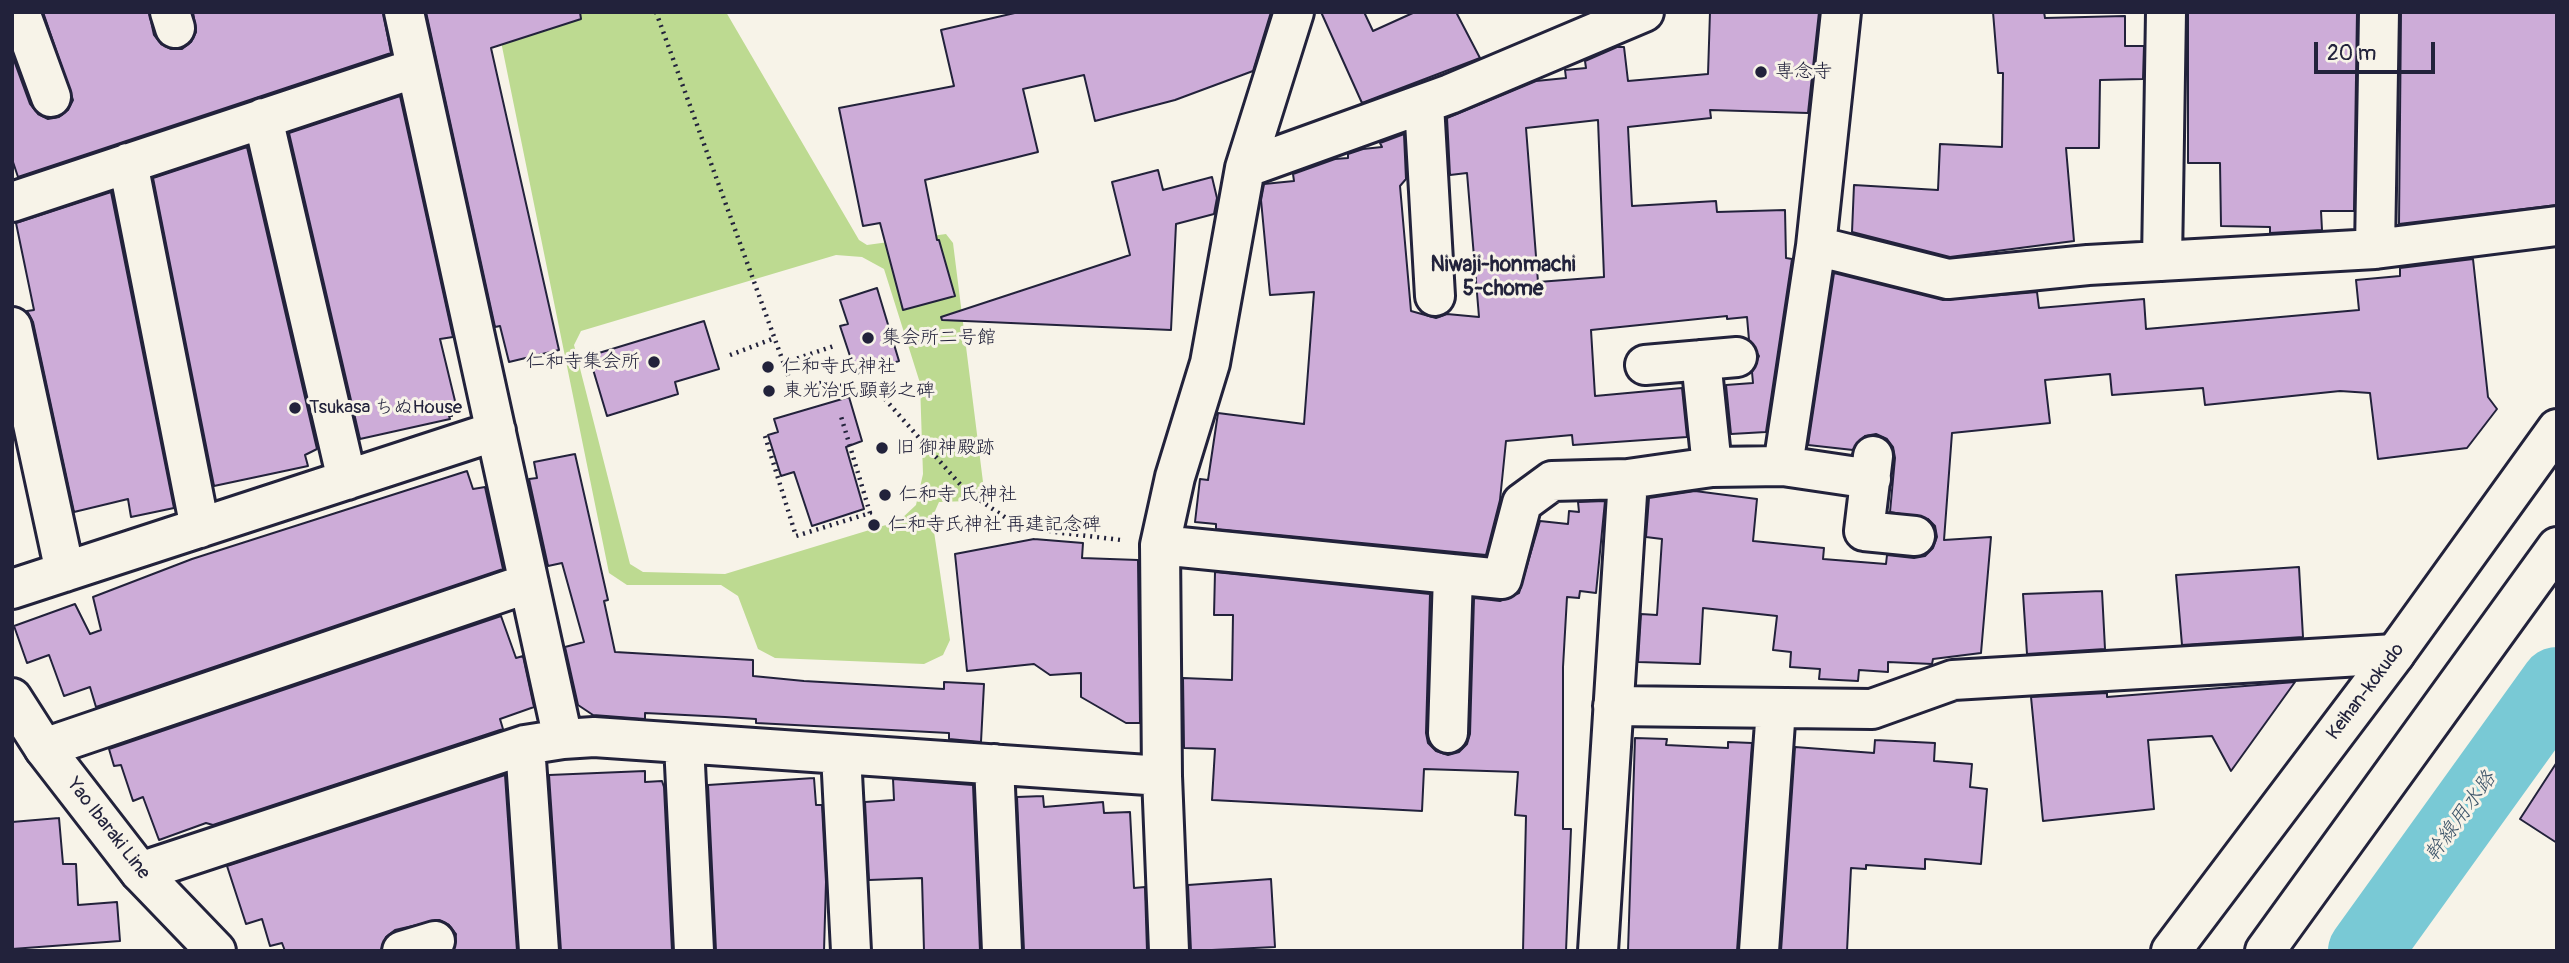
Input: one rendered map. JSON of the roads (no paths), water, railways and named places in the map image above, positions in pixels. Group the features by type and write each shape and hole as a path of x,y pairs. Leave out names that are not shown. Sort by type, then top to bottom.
{"main road":[{"path":"20,12 51,97"},
{"path":"404,12 563,739"},
{"path":"1245,168 1424,104 1644,12"},
{"path":"1783,466 1816,246 1841,12"},
{"path":"2162,261 2166,12"},
{"path":"2375,249 2379,12"},
{"path":"1169,951 1162,776 1160,545 1175,477 1210,363 1245,168 1293,14"},
{"path":"12,202 416,68"},
{"path":"1424,104 1435,296"},
{"path":"263,118 347,480"},
{"path":"128,163 200,528"},
{"path":"1816,246 1948,279 2162,261 2375,249 2557,226"},
{"path":"12,327 65,572"},
{"path":"1646,365 1719,358 1712,467"},
{"name":"Keihan-kokudo","path":"2171,951 2395,654 2557,429"},
{"path":"12,589 496,431"},
{"path":"1160,545 1502,579 1522,503 1552,481 1628,479 1712,467 1783,466 1872,468 1864,531 1915,536"},
{"path":"1598,951 1628,479"},
{"path":"2265,951 2557,547"},
{"path":"1448,733 1453,574"},
{"path":"44,748 529,583"},
{"path":"1613,706 1872,709 1953,680 2395,654"},
{"name":"Yao Ibaraki Line","path":"12,698 44,748 139,872 216,951"},
{"path":"1759,951 1776,708"},
{"path":"139,872 525,745 563,739 594,737 1162,776"},
{"path":"684,744 694,951"},
{"path":"525,745 539,951"},
{"path":"841,754 851,951"},
{"path":"994,764 1002,951"}],"waterway":[{"name":"幹線用水路","path":"2365,951 2557,684"}],"place":[{"name":"専念寺","path":"1761,72"},
{"name":"集会所二号館","path":"868,338"},
{"name":"仁和寺集会所","path":"654,362"},
{"name":"仁和寺氏神社","path":"768,367"},
{"name":"東光治氏顕彰之碑","path":"769,391"},
{"name":"Tsukasa ちぬHouse","path":"295,408"},
{"name":"旧 御神殿跡","path":"882,448"},
{"name":"仁和寺 氏神社","path":"885,495"},
{"name":"仁和寺氏神社 再建記念碑","path":"874,525"}],"district":[{"name":"Niwaji-honmachi 5-chome","path":"1503,278"}]}
